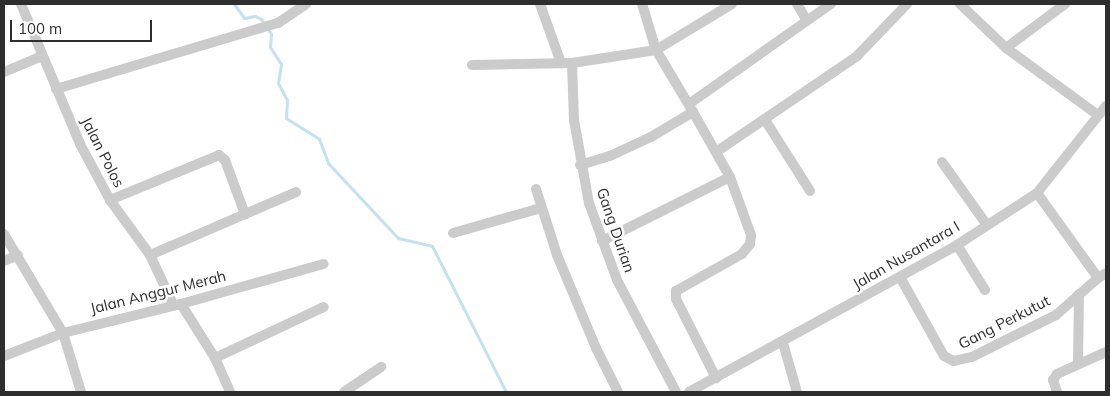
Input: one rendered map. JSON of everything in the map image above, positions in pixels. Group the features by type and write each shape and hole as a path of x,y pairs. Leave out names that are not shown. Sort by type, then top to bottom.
{"street":[{"name":"Jalan Polos","path":"21,4 80,144 110,200 150,255 177,305 215,358 230,392"},
{"path":"56,89 278,23 306,4"},
{"path":"540,4 561,63"},
{"path":"642,4 656,50 730,177 750,229 750,244 742,254 679,287 676,295 716,378"},
{"path":"472,65 572,63 656,50 732,4"},
{"path":"797,4 806,19"},
{"path":"580,165 610,156 651,138 806,19 831,4"},
{"path":"716,152 857,56 907,4"},
{"path":"960,4 1006,48 1098,115"},
{"path":"1006,48 1065,4"},
{"path":"4,72 42,56"},
{"name":"Gang Durian","path":"572,63 580,165 602,241 632,312 676,392"},
{"name":"Jalan Nusantara I","path":"689,392 783,343 957,245 1037,193 1106,106"},
{"path":"765,120 810,191"},
{"path":"110,200 219,156 225,160 245,214"},
{"path":"942,162 987,225"},
{"path":"602,241 730,177"},
{"path":"536,189 541,208 579,309 618,392"},
{"path":"150,255 296,192"},
{"path":"1037,193 1102,276"},
{"path":"453,233 541,208"},
{"path":"4,234 63,333 81,392"},
{"path":"957,245 985,290"},
{"path":"4,261 18,255"},
{"name":"Jalan Anggur Merah","path":"4,356 63,333 177,305 323,264"},
{"name":"Gang Perkutut","path":"900,277 944,356 950,361 972,357 1056,314 1102,276"},
{"path":"1078,364 1079,294"},
{"path":"215,358 324,307"},
{"path":"783,343 797,392"},
{"path":"1057,392 1054,376 1106,352"},
{"path":"344,392 381,367"}],"waterway":[{"path":"234,4 244,18 255,16 261,19 271,34 270,47 281,64 278,83 287,100 286,118 319,139 328,163 398,238 432,246 506,392"}]}
